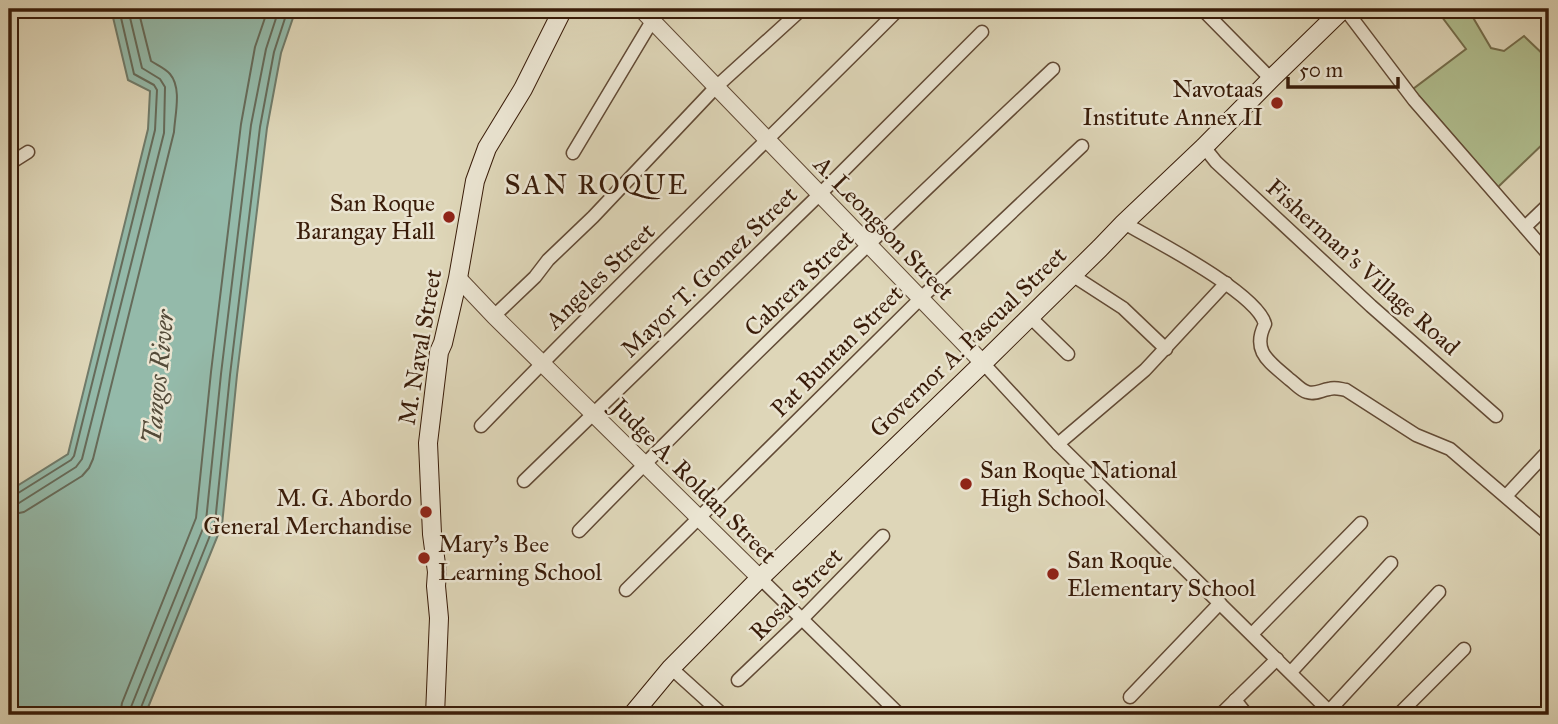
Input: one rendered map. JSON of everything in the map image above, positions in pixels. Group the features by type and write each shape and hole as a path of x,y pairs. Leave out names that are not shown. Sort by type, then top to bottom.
{"main road":[{"name":"M. Naval Street","path":"435,715 439,618 428,443 439,352 458,278 475,181 487,148 523,89 563,9"},
{"name":"Governor A. Pascual Street","path":"632,715 671,668 760,578 1344,9"}],"street":[{"path":"494,316 535,277 548,260 593,217 716,87 802,9"},
{"name":"Angeles Street","path":"481,426 899,9"},
{"path":"1202,9 1270,79"},
{"path":"1344,9 1414,100 1549,255"},
{"path":"573,153 650,13"},
{"name":"A. Leongson Street","path":"650,13 716,87 1058,444 1331,713"},
{"name":"Mayor T. Gomez Street","path":"524,481 820,194 982,32"},
{"name":"Cabrera Street","path":"579,531 868,244 1053,69"},
{"name":"Pat Buntan Street","path":"626,590 921,298 1082,146"},
{"name":"Fisherman's Village Road","path":"1204,147 1216,162 1371,306 1496,416"},
{"path":"9,164 28,152"},
{"path":"1525,228 1549,204"},
{"path":"1124,223 1226,283 1259,311 1265,324 1260,334 1262,354 1304,392 1316,393 1335,388 1346,390 1416,435 1450,449 1549,534"},
{"path":"1072,275 1123,308 1166,349"},
{"name":"Judge A. Roldan Street","path":"458,278 900,715"},
{"path":"1058,444 1145,370 1226,283"},
{"path":"1030,317 1068,354"},
{"path":"1506,496 1549,450"},
{"path":"1252,634 1361,523"},
{"name":"Rosal Street","path":"738,680 883,536"},
{"path":"1291,672 1391,564"},
{"path":"1331,713 1438,592"},
{"path":"1130,696 1220,603"},
{"path":"1398,715 1464,649"},
{"path":"1220,715 1277,659"},
{"path":"671,668 723,715"},
{"path":"1235,700 1248,715"}],"shaded area":[{"path":"1436,9 1468,9 1491,48 1504,51 1524,36 1549,60 1549,138 1498,187 1413,89 1466,49"}],"water":[{"name":"Tangos River","path":"111,9 296,9 281,53 267,128 222,525 145,715 9,715 9,491 68,454 148,129 150,91 128,80"}],"place":[{"name":"Navotaas Institute Annex II","path":"1277,103"},
{"name":"San Roque Barangay Hall","path":"449,217"},
{"name":"San Roque National High School","path":"966,484"},
{"name":"M. G. Abordo General Merchandise","path":"426,512"},
{"name":"Mary's Bee Learning School","path":"424,558"},
{"name":"San Roque Elementary School","path":"1053,574"}],"district":[{"name":"SAN ROQUE","path":"597,184"}]}
